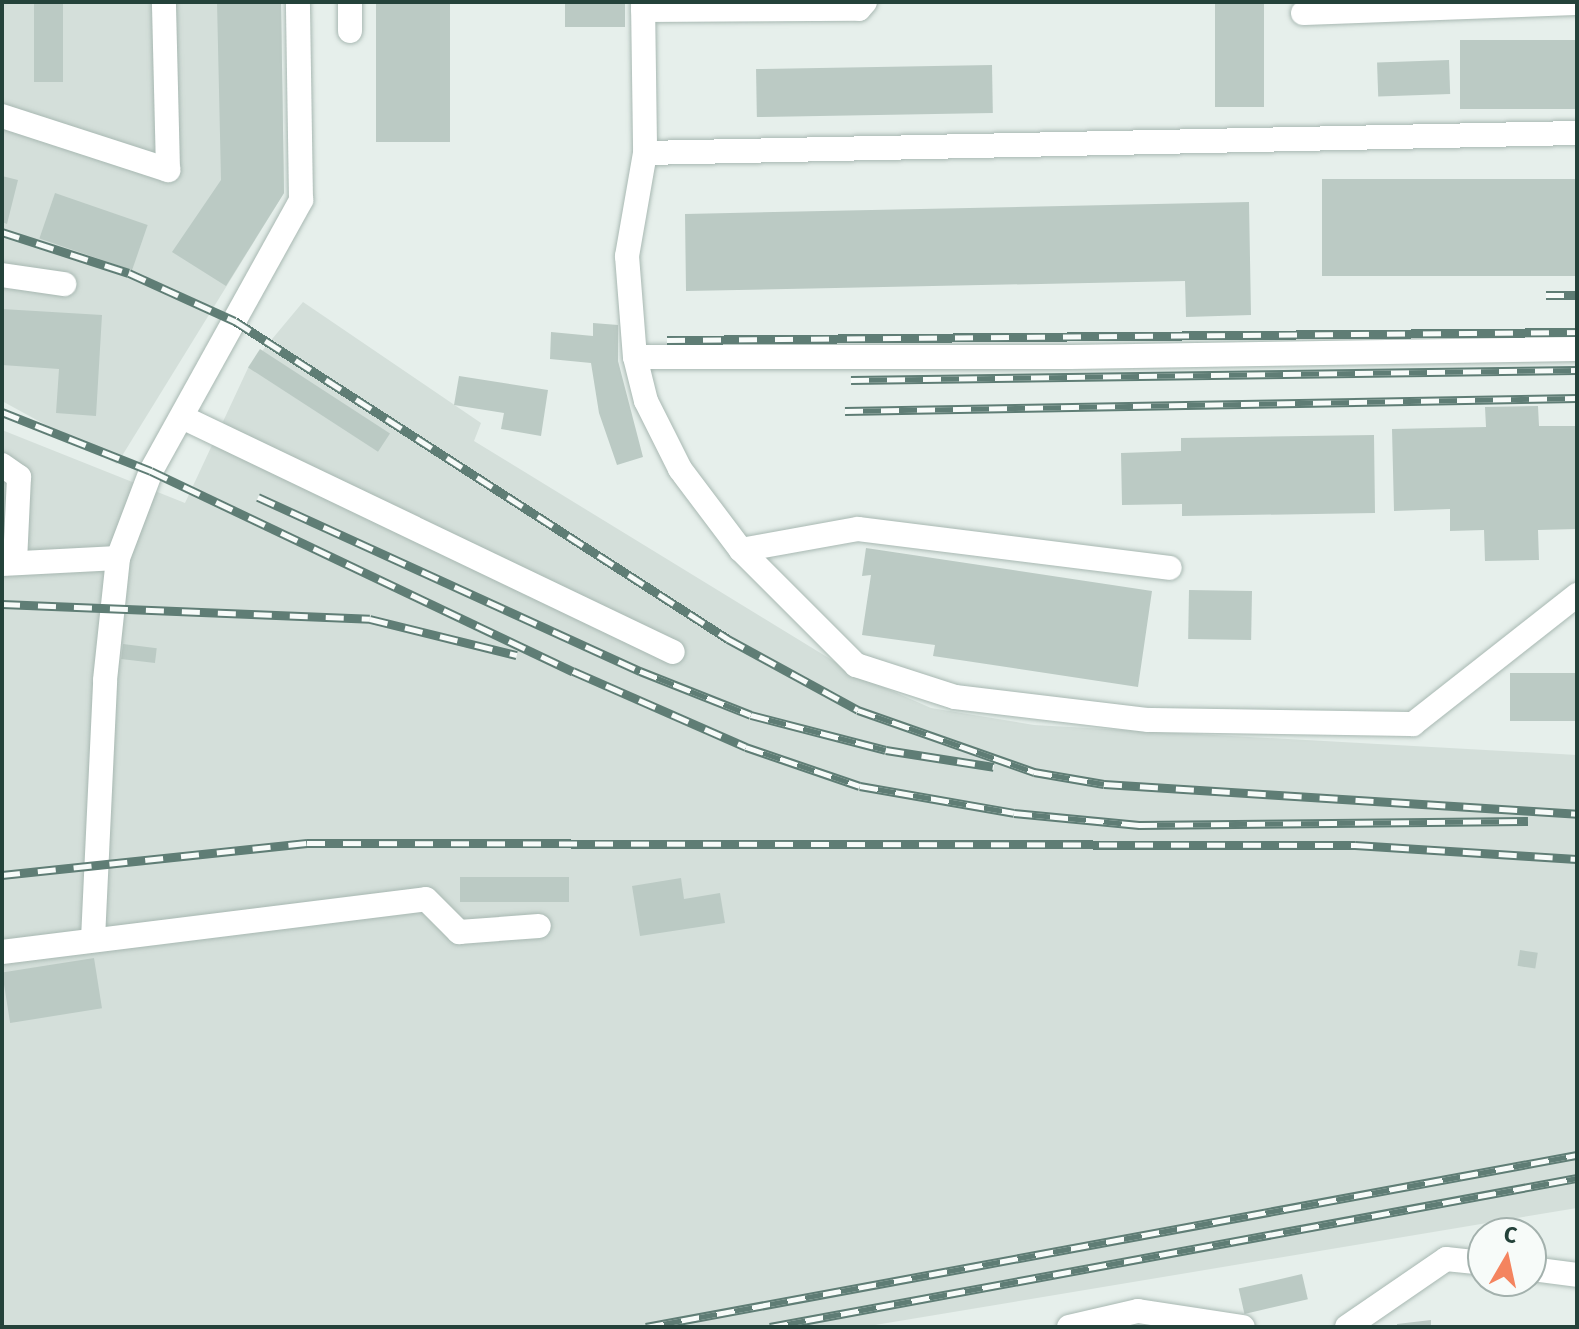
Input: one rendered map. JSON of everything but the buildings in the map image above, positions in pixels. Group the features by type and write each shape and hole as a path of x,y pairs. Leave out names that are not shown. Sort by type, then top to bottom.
{"street":[{"path":"2,116 168,170 164,2"},
{"path":"93,939 104,692 118,558 151,471 301,200 298,2"},
{"path":"350,2 350,31"},
{"path":"865,2 859,9 643,6 645,153 627,256 635,357 646,401 680,469 741,550 856,665 955,697 1149,720 1413,724 1577,595"},
{"path":"1303,13 1577,3"},
{"path":"2,130 35,129"},
{"path":"645,153 1577,133"},
{"path":"2,275 64,284"},
{"path":"635,357 1577,349"},
{"path":"182,417 673,652"},
{"path":"2,465 19,477 8,563 118,558"},
{"path":"741,550 858,529 1170,568"},
{"path":"2,952 426,899 459,932 539,926"},
{"path":"1347,1327 1446,1259 1467,1261"},
{"path":"1547,1271 1577,1275"},
{"path":"1069,1327 1138,1311 1243,1327"}],"shaded area":[{"path":"2,2 281,2 284,193 117,464 2,401"},
{"path":"303,302 481,423 474,441 858,676 931,708 1034,725 1577,755 1577,1208 1523,1217 1467,1217 1467,1226 863,1327 2,1327 2,430 185,503 248,368"}],"railway":[{"path":"2,232 129,273 235,321 728,639 858,710 1034,772 1104,784 1577,814"},
{"path":"1546,295 1577,295"},
{"path":"667,340 1577,332"},
{"path":"851,380 1577,370"},
{"path":"845,411 1577,398"},
{"path":"2,412 151,471 573,671 746,747 860,786 1014,813 1139,825 1528,821"},
{"path":"258,497 640,671 751,715 886,750 994,767"},
{"path":"2,604 370,619 517,655"},
{"path":"2,875 307,843 1355,845 1577,859"},
{"path":"646,1327 1577,1155"},
{"path":"770,1327 1577,1178"}]}
